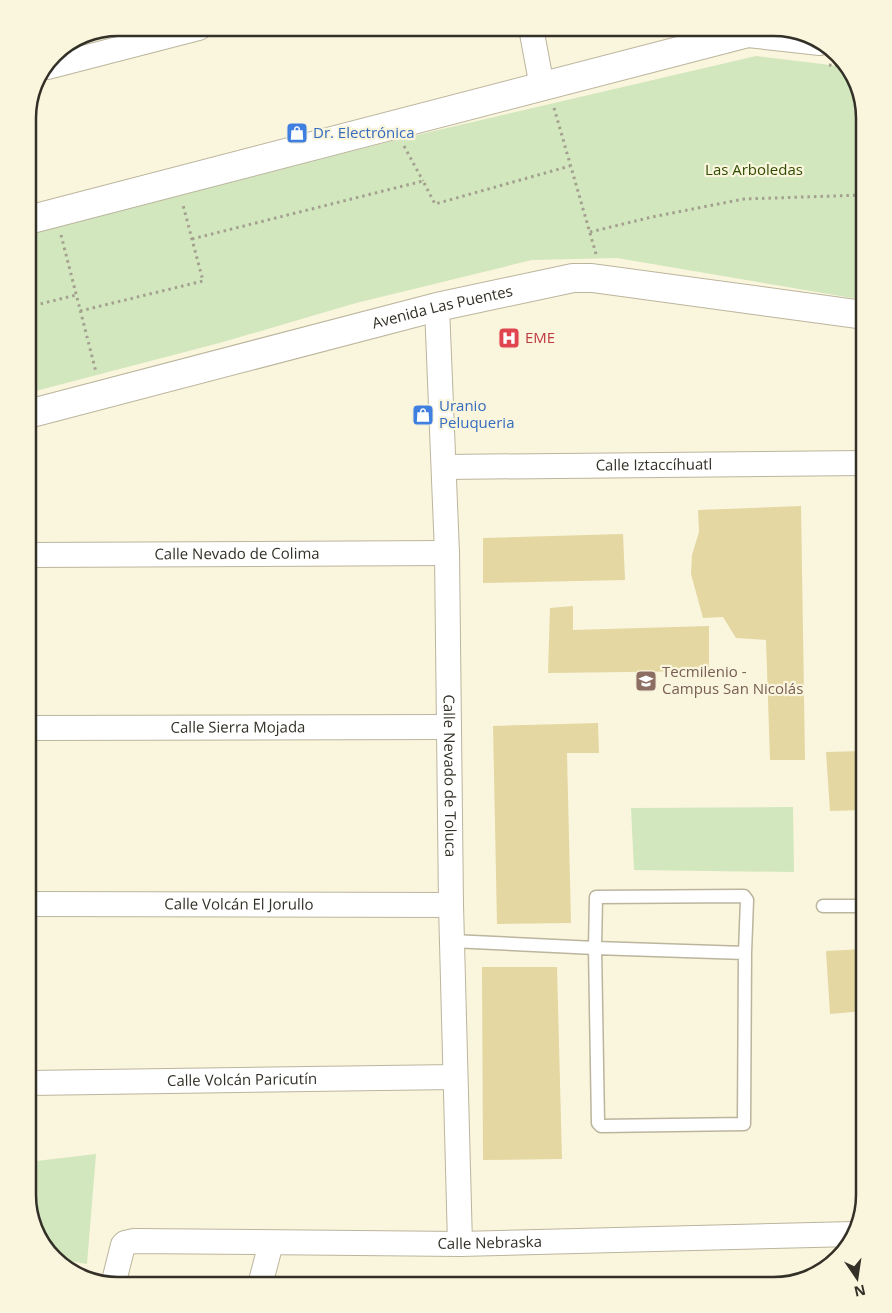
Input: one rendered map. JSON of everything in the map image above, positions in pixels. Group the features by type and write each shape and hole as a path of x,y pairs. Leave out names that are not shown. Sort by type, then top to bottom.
{"street":[{"path":"57,64 152,36"},
{"path":"534,36 547,95"},
{"path":"36,218 547,95 738,36"},
{"name":"Avenida Las Puentes","path":"36,412 437,307 564,280 592,278 856,314"},
{"name":"Calle Nevado de Toluca","path":"437,307 444,467 451,905 460,1244"},
{"name":"Calle Iztaccíhuatl","path":"444,467 856,463"},
{"name":"Calle Nevado de Colima","path":"36,555 446,553"},
{"name":"Calle Sierra Mojada","path":"36,728 448,727"},
{"name":"Calle Volcán El Jorullo","path":"36,904 451,905"},
{"name":"Calle Volcán Paricutín","path":"36,1083 455,1077"},
{"name":"Calle Nebraska","path":"115,1277 121,1250 125,1242 134,1240 460,1244 846,1234"},
{"path":"262,1277 271,1243"}],"lane":[{"path":"744,896 747,900 744,1124 602,1126 598,1123 595,948 595,899 597,897 744,896"},
{"path":"823,906 856,906"},
{"path":"452,941 745,953"}],"path":[{"path":"547,95 597,259"},
{"path":"400,139 435,204 570,166"},
{"path":"192,239 423,181"},
{"path":"590,232 652,217 744,199 856,195"},
{"path":"80,311 203,281 182,204"},
{"path":"58,226 97,375"},
{"path":"36,306 76,295"}],"green space":[{"name":"Las Arboledas","path":"756,56 836,66 850,87 856,118 856,299 617,258 532,260 356,303 223,342 36,391 36,232 400,139"},
{"path":"793,807 794,872 634,870 631,808"},
{"path":"96,1154 87,1264 71,1261 64,1256 47,1236 42,1226 36,1195 36,1161"}],"building":[{"path":"801,506 805,760 770,760 766,640 736,638 723,617 703,618 691,574 692,555 699,532 698,510"},
{"path":"623,534 625,580 483,583 483,538"},
{"path":"573,606 573,630 709,626 709,671 548,673 550,608"},
{"path":"598,723 599,753 567,753 571,923 497,924 493,726"},
{"path":"856,751 856,810 830,811 826,752"},
{"path":"856,949 856,1012 830,1014 826,951"},
{"path":"482,967 557,967 562,1159 483,1160"}],"place":[{"name":"Dr. Electrónica","path":"297,133"},
{"name":"EME","path":"509,338"},
{"name":"Uranio Peluqueria","path":"423,415"},
{"name":"Tecmilenio - Campus San Nicolás","path":"646,681"}]}
